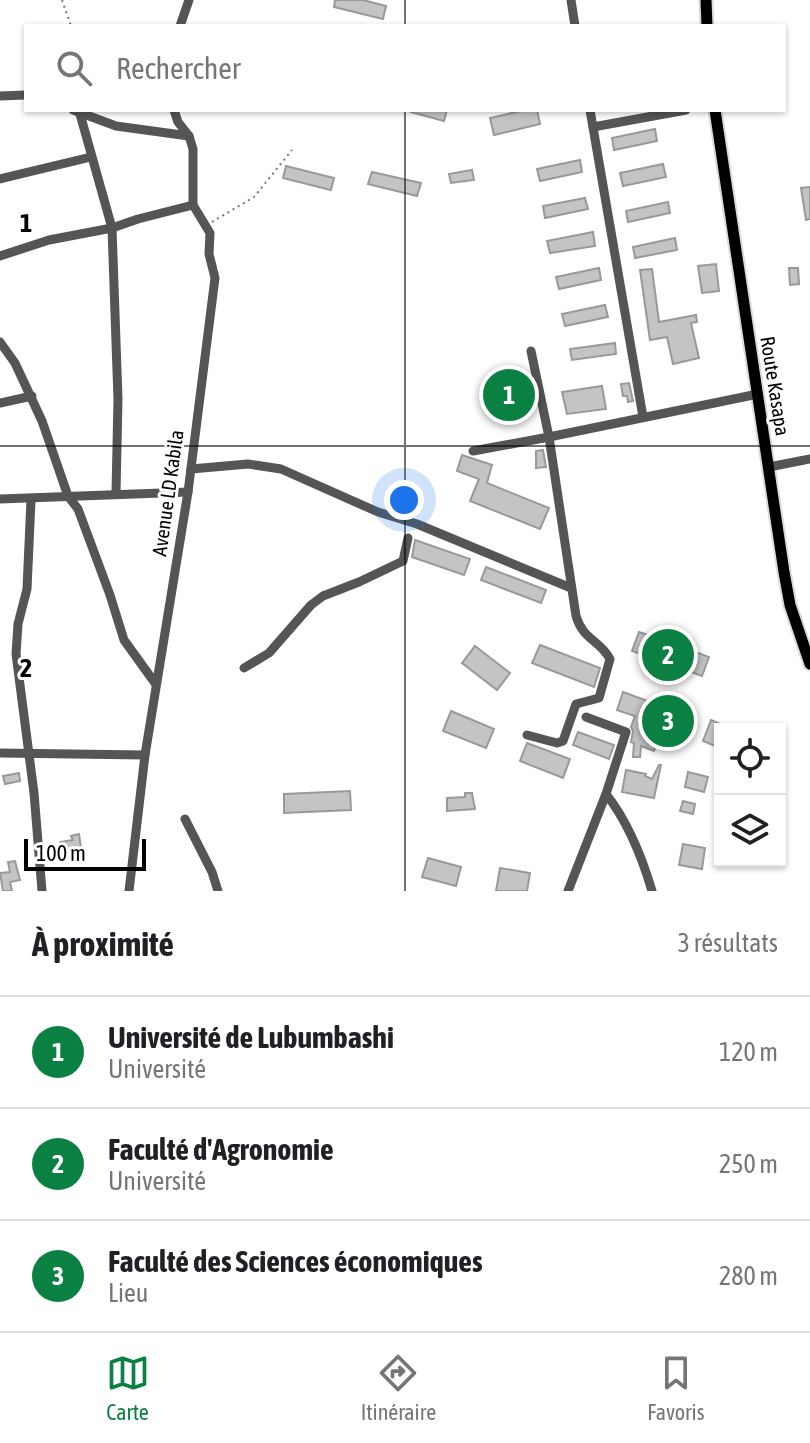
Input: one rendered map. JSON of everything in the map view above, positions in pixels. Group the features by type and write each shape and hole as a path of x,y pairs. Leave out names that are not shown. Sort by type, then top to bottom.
{"main road":[{"path":"706,0 707,24"},
{"name":"Route Kasapa","path":"715,112 790,605 810,664"}],"street":[{"path":"181,24 189,0"},
{"path":"571,0 575,24"},
{"path":"0,96 24,95"},
{"path":"76,112 116,126 189,136"},
{"path":"76,112 112,228 118,399 116,493"},
{"path":"175,112 189,136 193,156 193,205 199,219 208,225"},
{"path":"590,112 643,417"},
{"path":"593,127 675,112"},
{"path":"0,179 91,157"},
{"path":"0,256 49,240 112,228 193,205"},
{"name":"Avenue LD Kabila","path":"129,891 155,683 188,492 215,278 209,254 208,225"},
{"path":"0,342 32,396 68,496 78,509 124,640 155,683"},
{"path":"527,735 557,743 563,741 576,704 599,698 610,659 605,649 589,639 579,625 549,437 531,351"},
{"path":"473,451 758,394"},
{"path":"0,403 32,396"},
{"path":"769,467 810,459"},
{"path":"191,469 248,464 281,469 378,512 417,524 571,588"},
{"path":"0,499 188,492"},
{"path":"31,500 28,579 18,624 16,654 42,891"},
{"path":"244,668 269,653 311,605 323,596 403,561 408,538"},
{"path":"568,891 606,794 626,732 586,717"},
{"path":"0,753 145,755"},
{"path":"606,794 644,863 652,891"},
{"path":"185,819 212,872 218,891"}],"path":[{"path":"62,0 70,24"},
{"path":"208,225 254,197 292,150"}],"building":[{"path":"335,0 363,0 386,6 383,19 334,7"},
{"path":"411,112 446,112 444,121"},
{"path":"516,112 537,112 540,124 494,135 490,118"},
{"path":"655,129 657,141 614,150 612,138"},
{"path":"580,160 582,172 540,181 537,169"},
{"path":"663,164 666,177 623,186 620,173"},
{"path":"286,166 334,178 331,190 283,178"},
{"path":"472,170 474,180 451,183 449,174"},
{"path":"372,172 421,183 417,196 368,184"},
{"path":"810,187 810,219 806,220 801,188"},
{"path":"585,198 588,209 545,218 543,206"},
{"path":"668,202 670,213 628,222 626,211"},
{"path":"593,232 595,246 550,253 547,241"},
{"path":"675,238 677,250 635,258 633,247"},
{"path":"716,264 719,291 702,293 698,266"},
{"path":"599,268 601,280 559,289 556,277"},
{"path":"789,268 798,268 799,284 790,285"},
{"path":"652,269 659,322 696,315 697,322 691,323 699,358 673,364 667,337 650,340 640,270"},
{"path":"605,305 608,317 565,326 562,314"},
{"path":"615,343 616,354 572,360 570,349"},
{"path":"629,383 633,401 628,402 627,396 623,396 621,384"},
{"path":"602,386 606,409 567,414 562,392"},
{"path":"543,450 546,467 536,468 536,451"},
{"path":"462,455 492,465 487,483 549,508 540,529 470,501 479,479 457,471"},
{"path":"415,540 470,559 464,575 412,557"},
{"path":"486,567 546,590 541,603 481,580"},
{"path":"639,632 678,645 681,636 693,640 690,650 709,657 702,676 632,651"},
{"path":"540,645 600,668 594,687 532,663"},
{"path":"475,646 510,673 497,690 462,663"},
{"path":"623,692 694,718 687,736 663,727 654,751 641,746 640,757 633,757 631,727 635,716 617,710"},
{"path":"451,711 494,729 486,748 443,731"},
{"path":"711,720 718,723 714,723 714,746 703,741"},
{"path":"578,732 614,745 609,759 573,745"},
{"path":"527,743 570,759 563,778 520,761"},
{"path":"659,765 654,798 622,792 626,770 646,774 652,779"},
{"path":"688,772 708,777 704,792 685,787"},
{"path":"19,773 20,781 5,784 3,776"},
{"path":"350,791 351,810 284,813 284,794"},
{"path":"465,793 472,793 475,809 447,811 447,798 465,797"},
{"path":"683,801 695,804 693,814 680,811"},
{"path":"79,834 81,848 61,852 60,842 73,840 71,836"},
{"path":"683,844 705,848 702,869 679,865"},
{"path":"428,858 461,867 456,886 422,877"},
{"path":"15,861 20,880 10,882 12,891 3,891 0,873 10,872 8,862"},
{"path":"500,868 530,873 527,891 496,891"}],"place":[{"name":"Université de Lubumbashi","path":"509,395"},
{"name":"Faculté d'Agronomie","path":"668,655"},
{"name":"Faculté des Sciences économiques","path":"668,721"}]}
